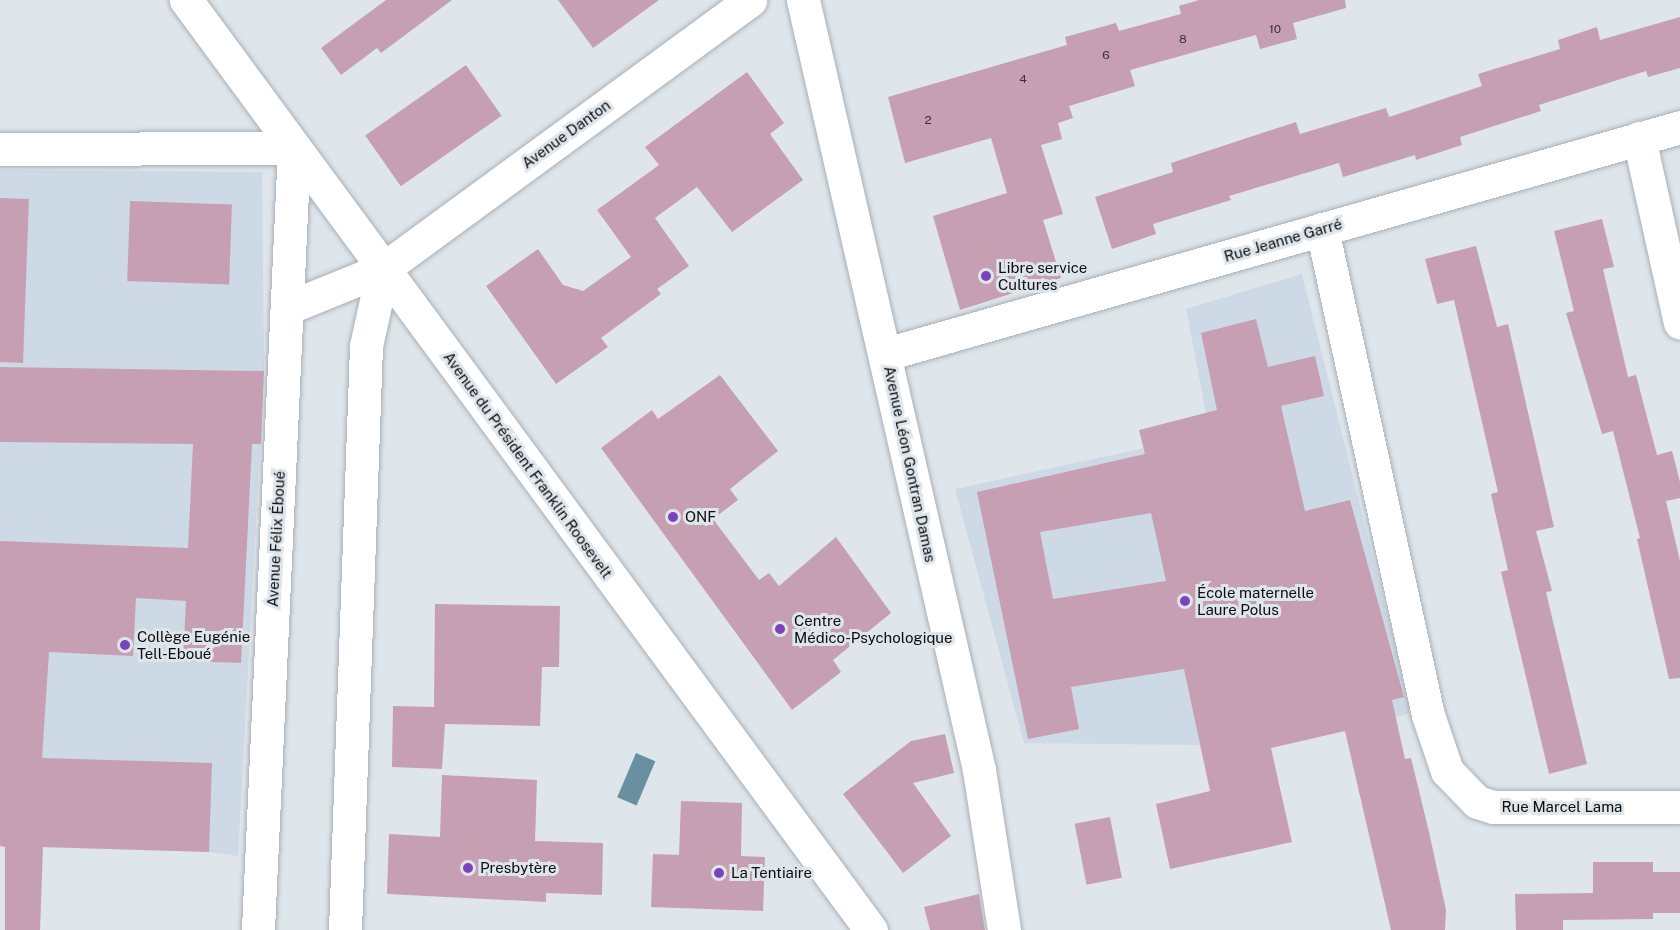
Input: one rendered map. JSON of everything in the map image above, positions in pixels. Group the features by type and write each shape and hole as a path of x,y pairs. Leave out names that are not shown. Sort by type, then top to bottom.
{"street":[{"name":"Avenue du Président Franklin Roosevelt","path":"186,0 871,930"},
{"name":"Avenue Danton","path":"287,308 383,269 750,0"},
{"name":"Avenue Léon Gontran Damas","path":"803,0 886,354 979,770 1004,930"},
{"name":"Rue Jeanne Garré","path":"886,354 1680,127"},
{"path":"1639,138 1680,323"},
{"path":"0,149 294,148"},
{"name":"Avenue Félix Éboué","path":"258,930 294,148"},
{"name":"Rue Marcel Lama","path":"1322,229 1428,715 1439,756 1453,780 1477,802 1493,807 1680,807"},
{"path":"345,930 366,346 383,269"}],"shaded area":[{"name":"Collège Eugénie Tell-Eboué","path":"0,170 262,172 264,371 238,856 209,852 0,846"},
{"name":"École maternelle Laure Polus","path":"1302,274 1412,713 1279,746 1024,743 955,489 1210,434 1186,309"}],"water":[{"path":"636,753 655,761 637,805 617,797"}],"building":[{"path":"386,0 452,0 381,53 377,48 341,75 321,48"},
{"path":"558,0 659,0 593,48"},
{"path":"1199,0 1345,0 1346,8 1293,23 1297,39 1260,49 1256,35 1130,70 1135,86 1069,106 1073,118 1058,123 1062,139 1041,145 1063,214 1043,220 1061,278 960,310 933,216 1007,193 991,138 905,163 888,97 1067,45 1065,37 1116,23 1119,31 1181,14 1179,6"},
{"path":"1680,17 1680,68 1648,77 1646,71 1539,105 1541,111 1460,137 1462,145 1416,160 1415,155 1343,177 1339,163 1229,196 1231,200 1153,224 1156,234 1112,249 1095,197 1173,172 1171,163 1296,122 1300,134 1386,108 1389,117 1482,86 1478,74 1560,49 1558,40 1597,27 1600,40"},
{"path":"466,65 502,116 401,186 365,136"},
{"path":"747,72 784,123 770,134 803,180 732,232 697,187 655,218 689,266 657,289 661,294 601,338 608,347 556,384 486,286 538,249 563,285 583,291 631,257 597,210 659,165 645,147"},
{"path":"0,198 29,199 23,363 0,362"},
{"path":"130,201 232,205 229,285 127,281"},
{"path":"1602,219 1614,267 1603,269 1628,377 1636,375 1657,455 1672,451 1680,482 1680,498 1666,501 1680,561 1680,678 1669,679 1637,539 1640,538 1613,431 1602,434 1566,313 1574,311 1554,231"},
{"path":"1476,246 1497,327 1508,324 1554,527 1536,531 1552,591 1546,592 1587,764 1549,774 1501,572 1508,570 1491,494 1498,492 1454,300 1437,304 1425,259"},
{"name":"École maternelle Laure Polus","path":"1256,319 1268,367 1315,356 1324,396 1281,406 1305,511 1350,500 1404,697 1392,700 1405,759 1411,758 1429,832 1446,910 1445,930 1391,930 1345,731 1271,748 1292,842 1170,869 1156,804 1210,791 1184,669 1071,687 1079,729 1028,739 977,492 1145,454 1139,430 1217,410 1201,333","holes":["1151,513 1166,581 1053,599 1040,532"]},
{"path":"0,367 264,371 261,444 252,444 241,663 183,661 186,601 136,598 133,656 49,652 42,758 212,763 209,852 43,847 40,930 5,930 5,847 0,846 0,541 188,548 193,444 0,442"},
{"path":"720,375 778,451 730,489 738,500 713,519 759,580 769,573 779,586 836,537 891,613 833,660 841,672 792,710 601,448 652,410 658,419"},
{"path":"435,604 560,606 559,667 542,667 540,726 445,724 442,769 392,767 393,706 434,707"},
{"path":"945,734 954,773 913,783 951,836 903,873 843,794 911,741"},
{"path":"442,775 537,780 535,841 603,843 602,895 546,893 546,902 387,894 389,834 440,837"},
{"path":"681,801 742,803 741,856 765,857 763,911 651,907 653,854 679,855"},
{"path":"1110,817 1122,878 1086,885 1075,824"},
{"path":"1593,862 1653,862 1653,872 1680,872 1680,913 1653,913 1653,919 1563,920 1563,930 1516,930 1515,894 1593,893"},
{"path":"979,894 985,930 930,930 924,907"}],"place":[{"name":"Libre service Cultures","path":"986,276"},
{"name":"ONF","path":"673,517"},
{"name":"École maternelle Laure Polus","path":"1185,601"},
{"name":"Centre Médico-Psychologique","path":"780,629"},
{"name":"Collège Eugénie Tell-Eboué","path":"125,645"},
{"name":"Presbytère","path":"468,868"},
{"name":"La Tentiaire","path":"719,873"}]}
